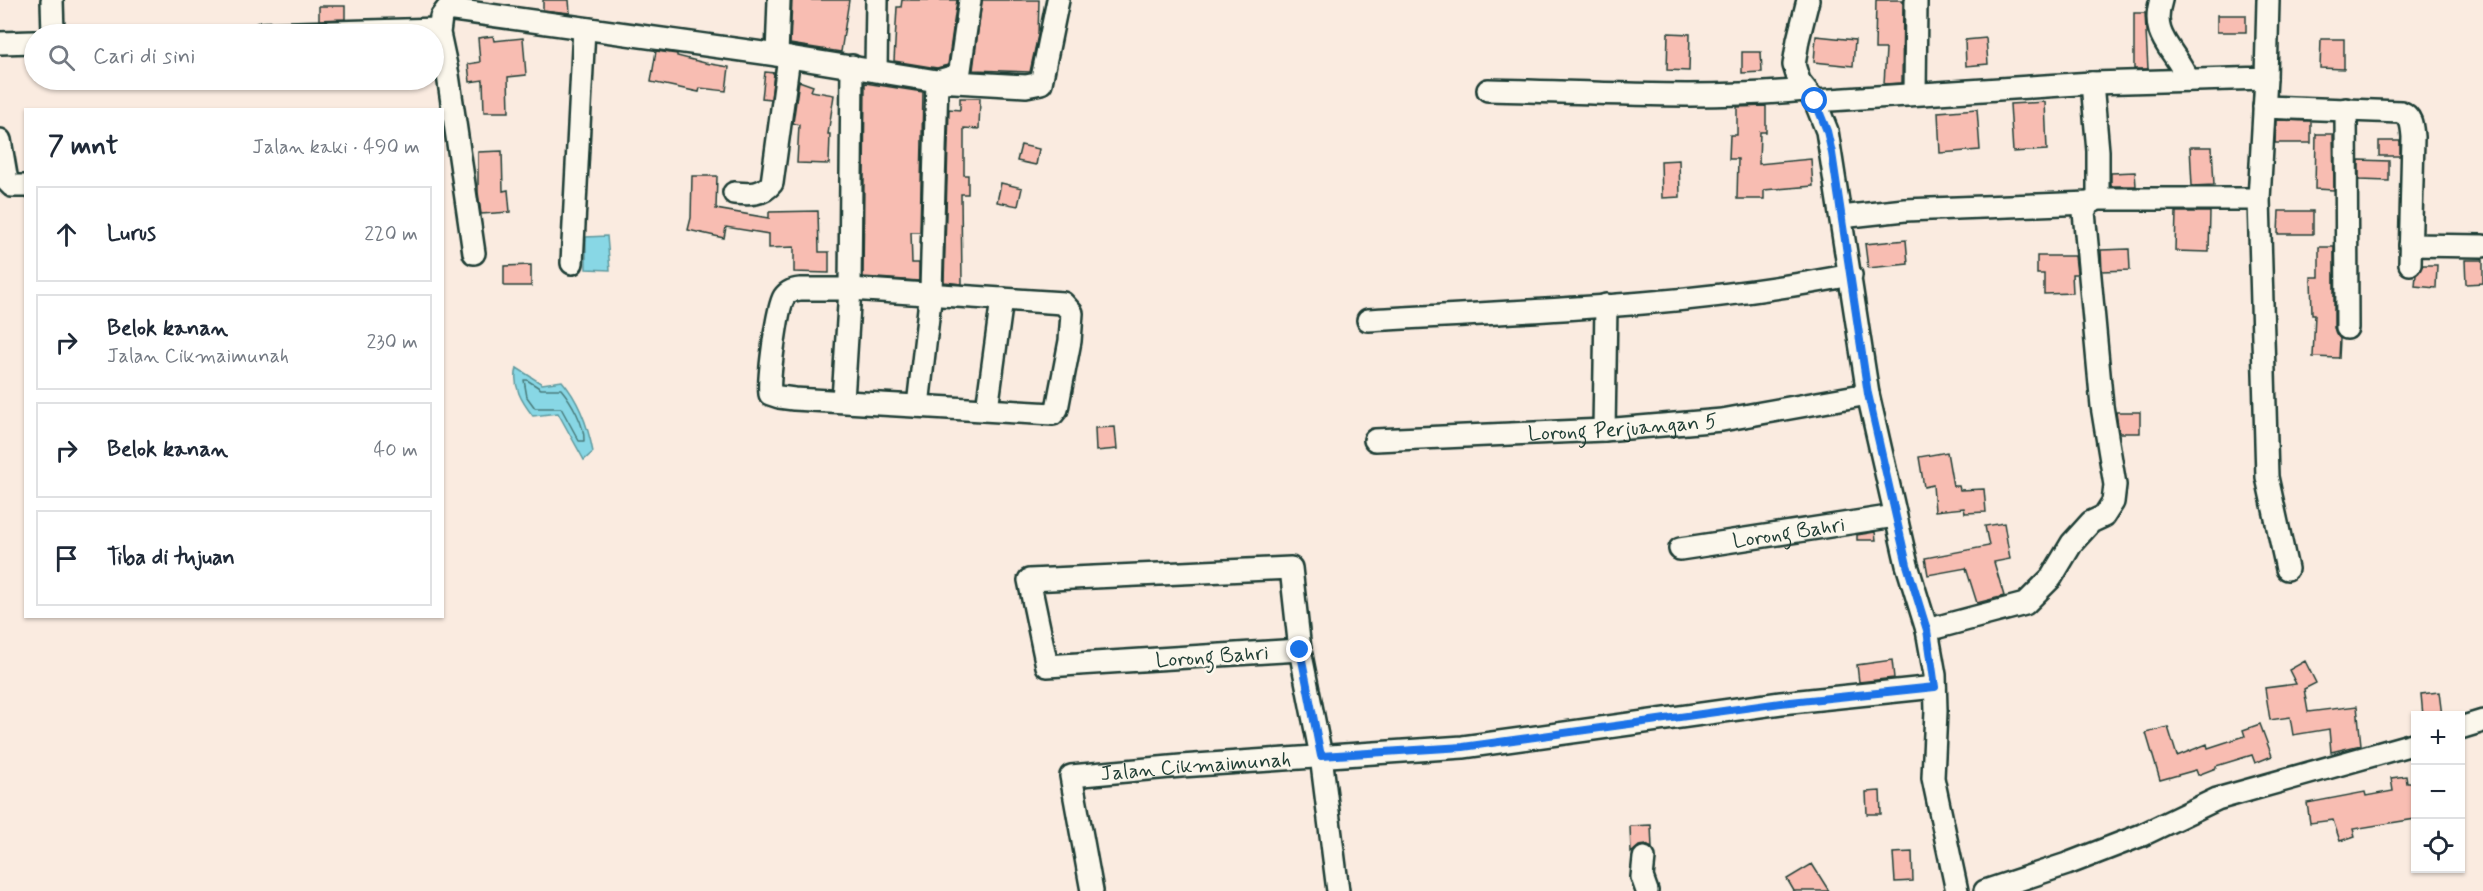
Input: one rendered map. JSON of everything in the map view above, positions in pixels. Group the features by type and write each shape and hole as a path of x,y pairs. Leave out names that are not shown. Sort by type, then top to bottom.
{"street":[{"path":"52,0 53,24"},
{"path":"734,194 755,194 767,189 772,183 783,56 779,0"},
{"path":"876,70 877,0"},
{"path":"937,81 955,76 960,70 970,0"},
{"path":"440,24 442,14 447,9 453,9 852,66 937,81 1026,86 1041,83 1058,0"},
{"path":"1915,94 1916,0"},
{"path":"2161,0 2158,11 2159,32 2183,67 2188,80"},
{"path":"2268,0 2259,199 2267,477 2287,569"},
{"path":"1808,3 1794,65 1827,131 1868,394 1907,565 1927,630 1935,687 1933,778 1957,891"},
{"path":"572,263 584,29"},
{"path":"0,43 24,42"},
{"path":"444,55 474,253"},
{"path":"843,400 850,289 852,66"},
{"path":"1488,90 1810,96 1915,94 2092,83 2266,78"},
{"path":"918,406 930,295 937,81"},
{"path":"1927,630 2025,603 2051,578 2072,543 2091,522 2104,516 2113,502 2115,485 2102,406 2084,212 2094,201 2098,151 2092,83"},
{"path":"2264,106 2401,112 2409,118 2413,137 2410,255 2483,246"},
{"path":"2346,109 2347,328"},
{"path":"0,140 7,181 12,186 24,186"},
{"path":"1841,217 1905,210 2094,201 2259,199"},
{"path":"1368,320 1714,297 1792,287 1851,275"},
{"path":"800,289 850,289 1063,303 1072,313 1070,341 1057,409 1053,414 778,398 770,394 769,386 779,311 785,296 792,290 800,289"},
{"path":"987,409 1002,299"},
{"path":"1604,430 1606,305"},
{"name":"Lorong Perjuangan 5","path":"1375,440 1604,430 1722,420 1868,394"},
{"name":"Lorong Bahri","path":"1680,549 1896,516"},
{"name":"Lorong Bahri","path":"1291,568 1300,650 1047,666 1029,580 1291,568"},
{"path":"1300,650 1321,756 1338,891"},
{"name":"Jalan Cikmaimunah","path":"1092,891 1071,776 1463,747 1781,703 1935,687"},
{"path":"2465,726 2483,721"},
{"path":"1985,891 2067,864 2142,835 2217,799 2411,744"},
{"path":"1644,858 1642,877 1647,891"}],"water":[{"path":"607,236 610,270 586,269 586,237"},
{"path":"517,368 542,384 562,381 574,397 586,424 593,452 584,460 558,413 533,416 529,411 517,387"}],"building":[{"path":"543,0 569,0 570,13 543,10"},
{"path":"792,0 849,0 841,52 790,44"},
{"path":"902,0 957,0 948,65 937,68 894,61 897,7 901,7"},
{"path":"982,0 1039,0 1038,35 1030,72 973,70"},
{"path":"1876,0 1903,0 1902,83 1884,84 1886,49 1875,49"},
{"path":"319,6 345,6 345,19 319,20"},
{"path":"2134,13 2145,13 2148,69 2134,69"},
{"path":"2217,15 2246,15 2246,32 2217,32"},
{"path":"1668,33 1690,34 1689,71 1667,70"},
{"path":"493,36 494,41 523,38 526,75 508,77 509,112 484,112 483,80 470,82 468,64 480,62 478,38"},
{"path":"1816,36 1855,40 1853,66 1814,62"},
{"path":"1986,38 1988,64 1966,66 1965,40"},
{"path":"2321,39 2344,39 2344,69 2320,68"},
{"path":"656,51 729,67 726,91 700,88 699,92 651,82"},
{"path":"1742,52 1761,52 1762,72 1742,73"},
{"path":"765,72 774,73 771,99 762,98"},
{"path":"799,81 813,86 811,91 834,95 828,134 830,134 829,164 797,163 799,125 793,123"},
{"path":"865,83 923,92 920,232 911,232 912,263 919,263 919,281 863,277"},
{"path":"960,98 980,98 979,129 964,128 964,175 968,175 968,194 961,194 962,284 944,282 949,109 960,110"},
{"path":"2045,102 2047,150 2013,152 2010,104"},
{"path":"1766,106 1766,132 1760,132 1759,164 1811,159 1813,186 1764,190 1764,199 1737,199 1738,159 1729,159 1730,135 1737,135 1737,107"},
{"path":"1977,109 1980,150 1940,153 1938,112"},
{"path":"2276,120 2311,121 2311,143 2275,143"},
{"path":"2316,134 2333,134 2334,190 2315,189"},
{"path":"2379,141 2400,141 2400,156 2379,156"},
{"path":"1021,145 1039,149 1036,165 1017,161"},
{"path":"2190,147 2212,147 2214,185 2192,186"},
{"path":"502,151 503,191 508,190 510,212 481,214 478,192 478,152"},
{"path":"1679,160 1680,197 1662,198 1661,161"},
{"path":"2359,160 2389,161 2389,181 2359,180"},
{"path":"2135,172 2136,186 2111,186 2111,173"},
{"path":"692,176 717,176 716,209 769,218 769,212 818,211 819,252 829,252 829,273 794,272 794,247 769,248 769,234 726,227 724,238 688,230 691,218"},
{"path":"1001,183 1022,188 1018,206 997,202"},
{"path":"2279,211 2313,211 2313,234 2278,234"},
{"path":"2176,212 2210,212 2209,252 2175,251"},
{"path":"1906,240 1908,264 1868,268 1865,244"},
{"path":"2319,247 2334,247 2334,328 2340,339 2339,358 2313,357 2315,314 2312,314 2311,277 2319,277"},
{"path":"2129,249 2130,270 2102,271 2101,250"},
{"path":"2037,256 2075,256 2077,274 2072,274 2073,293 2044,294 2044,274 2037,274"},
{"path":"2465,260 2483,260 2483,283 2466,284"},
{"path":"531,265 531,286 504,286 504,266"},
{"path":"2423,265 2437,265 2436,288 2415,286 2416,275"},
{"path":"2116,412 2140,412 2140,433 2119,433"},
{"path":"1115,427 1117,449 1096,451 1095,428"},
{"path":"1947,452 1953,486 1959,486 1960,490 1984,489 1986,512 1965,513 1964,508 1935,511 1933,485 1924,487 1919,457"},
{"path":"2004,523 2010,559 1994,562 2004,596 1977,603 1966,568 1928,575 1925,558 1989,546 1985,526"},
{"path":"1875,532 1876,540 1857,540 1857,535"},
{"path":"1892,660 1894,678 1859,682 1857,665"},
{"path":"2305,661 2316,683 2304,689 2308,712 2357,706 2361,745 2331,752 2329,729 2293,735 2290,717 2270,720 2265,688 2296,684 2289,670"},
{"path":"2439,692 2441,711 2423,711 2421,694"},
{"path":"2260,724 2272,756 2255,763 2252,755 2216,766 2198,775 2196,770 2160,780 2146,733 2168,727 2177,756 2207,744 2208,748 2245,736 2243,730"},
{"path":"2406,776 2407,783 2411,783 2411,820 2353,829 2355,836 2340,841 2333,820 2310,823 2307,803 2365,792 2366,796 2393,791 2391,778"},
{"path":"1880,791 1881,814 1867,814 1866,792"},
{"path":"1651,825 1652,848 1646,845 1639,846 1631,853 1630,826"},
{"path":"1912,852 1913,881 1895,882 1893,853"},
{"path":"1812,864 1829,891 1794,891 1787,879"}],"route":[{"path":"1300,650 1321,756 1463,747 1781,703 1935,687 1927,630 1907,565 1877,442 1832,153 1827,131 1815,101"}]}
